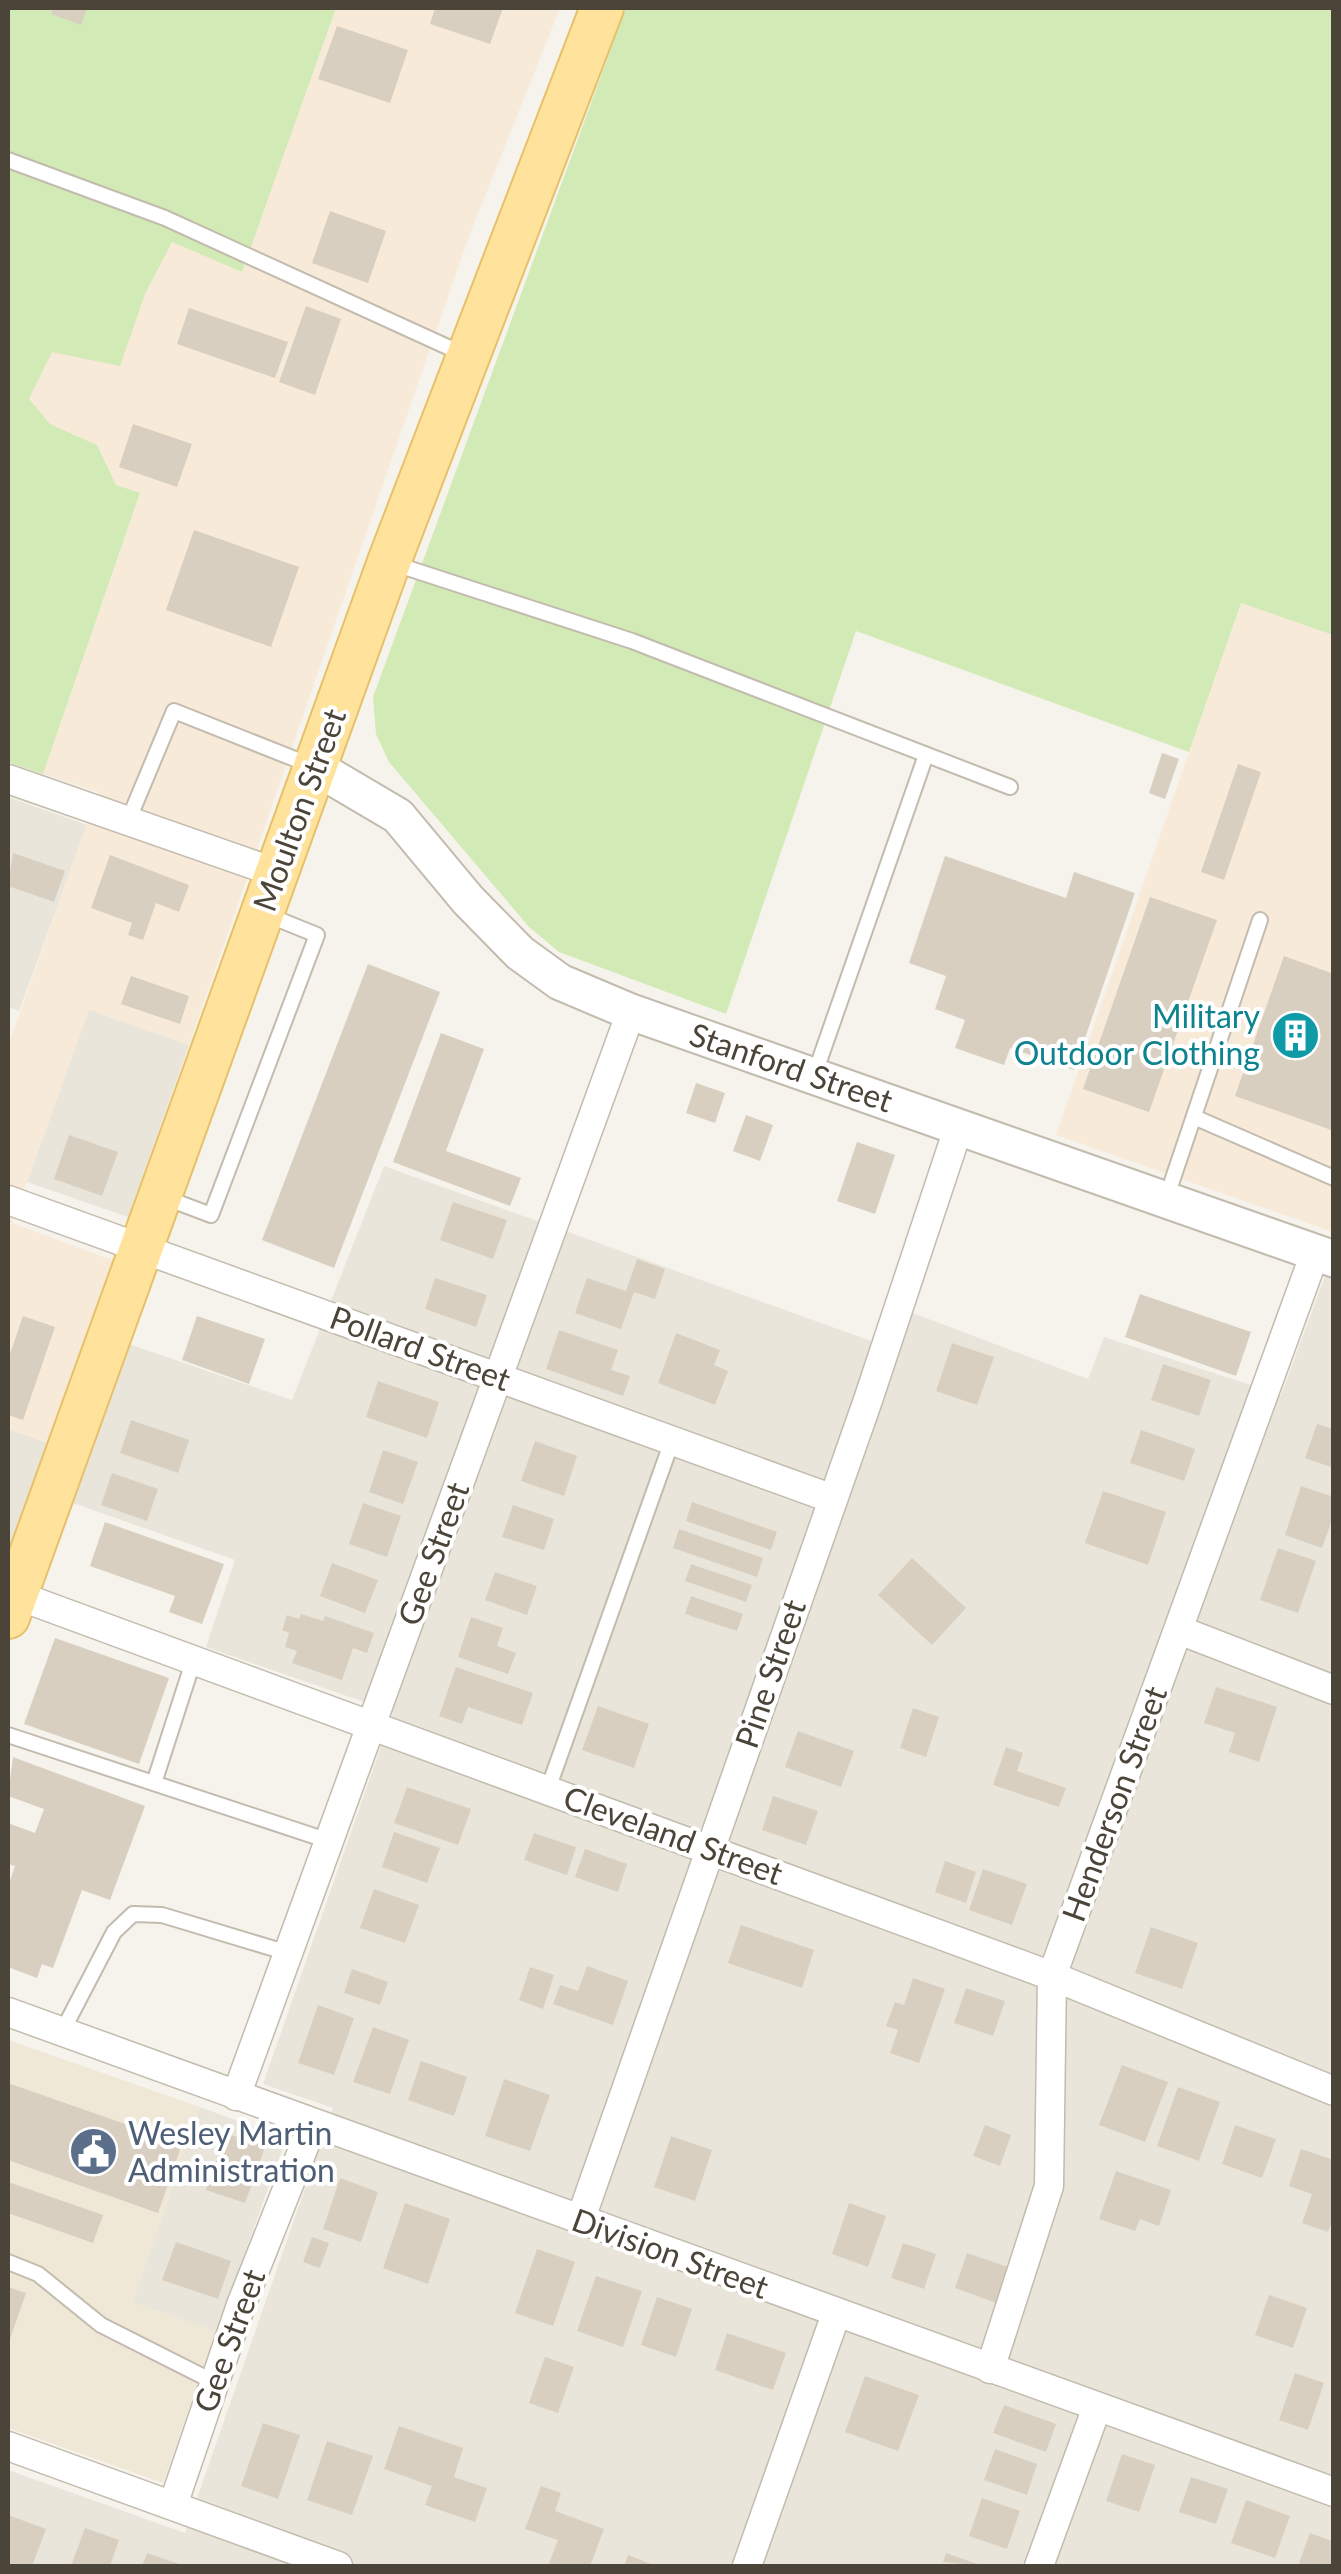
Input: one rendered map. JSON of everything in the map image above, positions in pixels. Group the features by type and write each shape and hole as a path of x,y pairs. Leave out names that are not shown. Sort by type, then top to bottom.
{"main road":[{"name":"Moulton Street","path":"10,1601 389,562 602,8"}],"street":[{"name":"Stanford Street","path":"315,767 398,816 468,900 520,953 560,982 631,1012 1324,1256"},
{"path":"8,778 277,873"},
{"name":"Gee Street","path":"236,2096 631,1012"},
{"name":"Pine Street","path":"580,2221 833,1499 958,1126"},
{"name":"Pollard Street","path":"8,1200 833,1499"},
{"name":"Henderson Street","path":"990,2369 1049,2186 1052,1976 1179,1630 1324,1256"},
{"name":"Cleveland Street","path":"10,1601 194,1659 372,1723 1052,1976 1334,2091"},
{"path":"1179,1630 1334,1690"},
{"name":"Division Street","path":"8,2012 1334,2492"},
{"name":"Gee Street","path":"173,2505 214,2382 313,2124"},
{"path":"748,2566 836,2314"},
{"path":"1039,2566 1097,2407"},
{"path":"8,2446 336,2566"}],"lane":[{"path":"8,160 165,218 468,356"},
{"path":"389,562 632,641 1010,788"},
{"path":"128,821 174,712 315,767"},
{"path":"814,1076 926,755"},
{"path":"160,1196 211,1215 316,935 262,913"},
{"path":"1166,1200 1260,920"},
{"path":"1194,1117 1334,1178"},
{"path":"548,1790 672,1441"},
{"path":"154,1783 194,1659"},
{"path":"8,1735 329,1841"},
{"path":"62,2032 114,1932 132,1914 162,1914 288,1954"},
{"path":"8,2262 38,2274 100,2325 214,2382"}],"shaded area":[{"path":"336,8 560,8 469,236 189,1045 89,1010 12,1223 115,1261 49,1443 8,1429 8,1046 98,792 43,774 140,494 116,485 97,445 50,424 29,399 52,352 145,294 172,242 242,271"},
{"path":"1241,603 1333,635 1333,1232 1056,1135"},
{"path":"8,797 87,825 19,1011 8,1007"},
{"path":"89,1009 189,1045 128,1217 27,1182"},
{"path":"384,1166 896,1350 910,1312 1088,1379 1104,1337 1281,1395 1325,1276 1333,1279 1333,2566 8,2566 8,2470 185,2533 333,2108 263,2084 393,1712 206,1647 235,1560 70,1502 126,1343 292,1400"},
{"path":"8,1429 49,1443 8,1557"},
{"path":"8,2040 200,2107 132,2302 216,2332 163,2483 8,2428"},
{"path":"200,2107 286,2139 216,2332 132,2302"}],"green space":[{"path":"8,8 336,8 242,272 172,242 145,294 120,366 52,352 29,399 50,424 97,445 116,485 140,493 43,774 8,762"},
{"path":"626,8 1333,9 1333,635 1241,603 1189,752 856,631 726,1014 559,952 529,927 389,762 376,734 373,697"}],"building":[{"path":"53,8 87,8 81,25 51,14"},
{"path":"435,8 503,8 490,44 430,24"},
{"path":"337,26 408,50 390,103 318,79"},
{"path":"330,211 386,231 368,283 312,263"},
{"path":"306,306 341,319 315,395 279,382"},
{"path":"189,308 288,342 275,378 177,344"},
{"path":"133,424 192,444 177,487 119,467"},
{"path":"194,530 299,567 271,647 166,610"},
{"path":"1162,753 1179,759 1165,799 1149,793"},
{"path":"1238,764 1261,772 1224,880 1201,872"},
{"path":"13,853 65,871 54,902 8,886"},
{"path":"110,855 189,885 179,912 156,903 143,940 128,935 132,923 91,908"},
{"path":"945,856 1066,898 1074,872 1135,893 1074,1070 1010,1048 1004,1065 955,1048 965,1020 935,1009 946,976 909,963"},
{"path":"1150,897 1217,920 1149,1112 1083,1089"},
{"name":"Military Outdoor Clothing","path":"1284,956 1334,974 1334,1131 1235,1096"},
{"path":"368,964 440,992 334,1268 262,1240"},
{"path":"131,976 189,996 180,1024 121,1004"},
{"path":"441,1033 484,1049 446,1151 521,1178 510,1206 393,1162"},
{"path":"696,1083 725,1093 715,1123 686,1113"},
{"path":"746,1115 773,1125 760,1161 733,1151"},
{"path":"69,1135 118,1152 102,1196 54,1179"},
{"path":"857,1142 895,1155 875,1214 837,1201"},
{"path":"453,1202 507,1220 493,1259 440,1240"},
{"path":"637,1259 665,1269 655,1299 634,1292 621,1329 575,1313 587,1278 626,1291"},
{"path":"435,1278 487,1295 476,1327 425,1309"},
{"path":"1140,1294 1251,1332 1236,1376 1125,1337"},
{"path":"23,1316 55,1327 23,1420 8,1415 8,1360"},
{"path":"197,1316 265,1339 249,1384 182,1360"},
{"path":"559,1330 618,1350 611,1370 630,1376 623,1396 546,1369"},
{"path":"676,1333 720,1350 714,1365 728,1371 715,1405 658,1383"},
{"path":"952,1343 994,1357 977,1405 936,1391"},
{"path":"1163,1364 1211,1380 1199,1416 1151,1400"},
{"path":"378,1381 439,1402 427,1438 366,1417"},
{"path":"131,1420 189,1440 178,1473 120,1453"},
{"path":"1317,1424 1334,1429 1334,1468 1305,1458"},
{"path":"1141,1430 1195,1449 1184,1481 1130,1463"},
{"path":"535,1441 577,1456 564,1496 521,1481"},
{"path":"383,1450 418,1462 403,1504 369,1492"},
{"path":"112,1473 158,1489 147,1521 101,1505"},
{"path":"1301,1486 1334,1497 1334,1514 1322,1548 1285,1535"},
{"path":"1103,1491 1166,1512 1148,1565 1085,1543"},
{"path":"692,1502 777,1532 771,1550 686,1521"},
{"path":"363,1503 401,1516 387,1557 349,1544"},
{"path":"513,1505 554,1519 544,1550 502,1537"},
{"path":"105,1522 224,1564 202,1624 169,1612 175,1596 90,1566"},
{"path":"679,1529 763,1558 757,1577 673,1548"},
{"path":"1278,1548 1316,1561 1298,1613 1260,1600"},
{"path":"912,1558 966,1608 932,1645 878,1595"},
{"path":"332,1563 378,1580 365,1613 320,1596"},
{"path":"691,1564 752,1585 746,1602 685,1581"},
{"path":"495,1572 537,1586 527,1615 485,1600"},
{"path":"691,1596 743,1614 737,1631 685,1614"},
{"path":"301,1614 323,1621 325,1616 374,1633 367,1653 353,1648 342,1680 292,1663 297,1651 285,1647 289,1633 282,1630 287,1615 299,1619"},
{"path":"471,1617 503,1628 497,1646 516,1653 508,1674 458,1657"},
{"path":"55,1638 169,1678 139,1764 24,1724"},
{"path":"456,1667 533,1693 522,1725 468,1707 462,1724 439,1716"},
{"path":"1216,1687 1277,1707 1259,1762 1229,1752 1235,1733 1204,1723"},
{"path":"598,1706 649,1724 634,1768 582,1750"},
{"path":"913,1708 939,1717 926,1757 900,1748"},
{"path":"798,1731 854,1751 841,1787 785,1767"},
{"path":"1006,1747 1023,1753 1017,1771 1066,1788 1059,1807 993,1785"},
{"path":"13,1757 145,1806 110,1900 82,1890 53,1968 42,1964 37,1978 8,1967 8,1886 15,1866 8,1864 8,1823 35,1833 44,1809 8,1796"},
{"path":"407,1787 471,1809 458,1845 394,1823"},
{"path":"773,1796 818,1811 806,1845 762,1830"},
{"path":"394,1832 440,1848 427,1883 382,1867"},
{"path":"534,1833 576,1847 567,1875 524,1860"},
{"path":"585,1849 627,1864 618,1892 575,1877"},
{"path":"945,1861 976,1872 966,1903 935,1892"},
{"path":"983,1869 1027,1884 1012,1925 969,1910"},
{"path":"374,1889 419,1905 405,1943 360,1928"},
{"path":"741,1925 814,1950 802,1988 728,1963"},
{"path":"1151,1927 1198,1943 1182,1989 1135,1973"},
{"path":"587,1966 628,1981 613,2025 553,2004 560,1985 578,1991"},
{"path":"530,1967 554,1975 543,2009 519,2000"},
{"path":"352,1969 388,1982 380,2005 344,1993"},
{"path":"913,1978 945,1989 919,2063 890,2053 898,2030 886,2026 895,2002 904,2005"},
{"path":"966,1988 1005,2001 993,2036 954,2023"},
{"path":"318,2005 354,2018 334,2075 298,2063"},
{"path":"373,2027 409,2040 390,2094 353,2082"},
{"path":"421,2061 467,2077 454,2116 408,2100"},
{"path":"1122,2065 1168,2082 1145,2142 1099,2125"},
{"path":"504,2079 550,2095 530,2151 485,2136"},
{"name":"Wesley Martin Administration","path":"8,2083 182,2144 158,2213 8,2160"},
{"path":"1178,2087 1220,2102 1199,2161 1157,2146"},
{"path":"985,2125 1011,2135 1000,2166 973,2156"},
{"path":"1235,2125 1276,2139 1262,2178 1222,2164"},
{"path":"226,2133 265,2147 245,2203 206,2190"},
{"path":"671,2136 712,2150 695,2201 654,2187"},
{"path":"1301,2149 1334,2160 1334,2216 1328,2232 1302,2223 1312,2194 1289,2186"},
{"path":"1116,2171 1171,2190 1159,2226 1140,2219 1135,2231 1099,2219"},
{"path":"340,2178 378,2192 361,2242 323,2229"},
{"path":"8,2182 103,2215 93,2243 8,2213"},
{"path":"405,2203 450,2219 428,2284 383,2268"},
{"path":"849,2203 886,2216 868,2267 832,2254"},
{"path":"312,2237 329,2243 320,2268 303,2262"},
{"path":"176,2242 231,2261 218,2299 162,2280"},
{"path":"903,2243 936,2254 924,2289 891,2278"},
{"path":"537,2249 575,2262 553,2326 515,2313"},
{"path":"967,2253 1008,2267 996,2303 955,2288"},
{"path":"596,2276 642,2291 623,2347 577,2331"},
{"path":"8,2287 26,2293 8,2345"},
{"path":"1269,2295 1307,2308 1293,2348 1255,2335"},
{"path":"657,2297 692,2309 676,2357 641,2345"},
{"path":"727,2333 786,2353 773,2390 715,2370"},
{"path":"545,2357 574,2367 558,2413 529,2403"},
{"path":"1295,2373 1324,2383 1308,2430 1279,2420"},
{"path":"865,2376 919,2395 898,2451 845,2432"},
{"path":"1004,2405 1056,2424 1046,2452 993,2433"},
{"path":"263,2423 300,2435 278,2499 241,2486"},
{"path":"399,2426 463,2448 454,2477 487,2488 475,2522 425,2505 432,2486 384,2469"},
{"path":"327,2441 373,2456 352,2515 307,2500"},
{"path":"995,2449 1037,2464 1027,2495 984,2480"},
{"path":"1122,2454 1155,2465 1139,2512 1106,2501"},
{"path":"1191,2477 1228,2489 1216,2524 1179,2512"},
{"path":"541,2486 561,2493 555,2511 604,2529 590,2566 548,2566 558,2540 525,2529"},
{"path":"982,2498 1020,2511 1007,2549 969,2536"},
{"path":"1246,2500 1290,2516 1275,2558 1231,2543"},
{"path":"8,2515 46,2529 32,2566 8,2566"},
{"path":"85,2528 119,2540 110,2566 71,2566"},
{"path":"1310,2533 1334,2542 1334,2566 1298,2566"},
{"path":"147,2553 185,2566 142,2566"},
{"path":"946,2553 983,2566 943,2562"},
{"path":"628,2555 656,2566 624,2566"}],"place":[{"name":"Military Outdoor Clothing","path":"1295,1035"},
{"name":"Wesley Martin Administration","path":"93,2152"}]}
